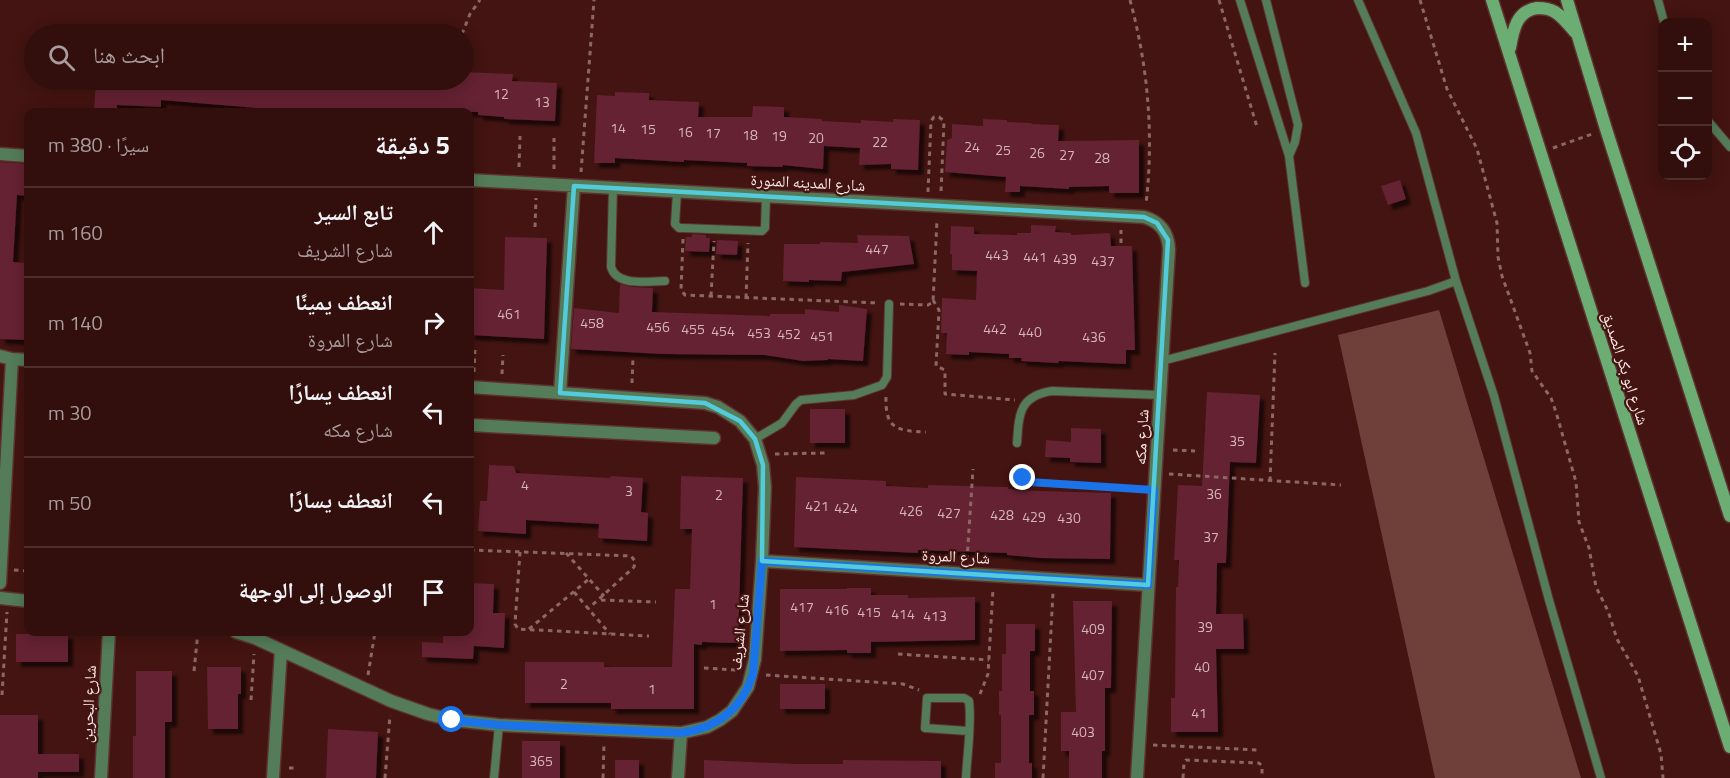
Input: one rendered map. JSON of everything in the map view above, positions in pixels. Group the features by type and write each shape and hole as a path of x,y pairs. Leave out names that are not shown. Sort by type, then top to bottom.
{"main road":[{"name":"شارع ابو بكر الصديق","path":"1492,0 1730,747"},
{"path":"1567,0 1730,516"},
{"path":"1509,50 1517,21 1532,9 1552,10 1578,35"}],"street":[{"path":"0,154 24,156"},
{"name":"شارع المدينه المنورة","path":"474,180 1144,217"},
{"path":"561,393 577,186"},
{"name":"شارع مكه","path":"1137,778 1168,240 1164,230 1157,223 1144,217"},
{"path":"0,583 6,357 24,359"},
{"name":"شارع الشريف","path":"249,636 391,701 452,720 499,725 681,733 707,727 732,711 748,687 753,672 762,561 765,476 761,454 755,439 740,421 718,407 705,403 474,387"},
{"path":"474,425 714,438"},
{"name":"شارع المروة","path":"762,561 1148,585"},
{"path":"4,599 24,601"},
{"name":"شارع البحرين","path":"101,778 109,636"},
{"path":"273,778 281,650"},
{"path":"678,778 681,733"}],"lane":[{"path":"1240,0 1289,156 1305,283"},
{"path":"1266,0 1298,125 1295,142 1289,156"},
{"path":"1358,0 1416,133 1456,281 1494,396 1549,600 1601,778"},
{"path":"1658,0 1663,18"},
{"path":"1711,126 1730,147"},
{"path":"613,188 612,273 621,280 665,281"},
{"path":"677,192 675,224 679,228 714,230 761,232 765,228 766,196"},
{"path":"1162,361 1416,294 1456,281"},
{"path":"755,439 782,423 801,400 841,397 866,392 882,385 887,377 890,304"},
{"path":"1017,443 1020,413 1027,401 1034,395 1052,390 1160,395"},
{"path":"966,778 970,703 964,698 928,697 926,699 924,726 926,729 968,731"},
{"path":"494,778 499,725"}],"path":[{"path":"466,24 480,0"},
{"path":"577,186 594,0"},
{"path":"1130,0 1142,49 1149,105 1149,161 1144,217"},
{"path":"1219,0 1257,127"},
{"path":"1420,0 1447,89 1477,149 1497,223 1497,247 1502,276 1530,353 1532,371 1551,398 1556,412 1576,482 1579,522 1588,548 1596,587 1608,611 1617,639 1636,669 1661,754 1663,778"},
{"path":"935,206 944,122 939,117 934,117 931,121 935,206 933,300 939,310 936,366 945,370 945,394 1027,401"},
{"path":"1540,152 1606,129"},
{"path":"518,183 520,136"},
{"path":"553,185 554,138"},
{"path":"535,226 537,184"},
{"path":"683,228 681,292 685,295 928,305 933,300"},
{"path":"711,296 714,230"},
{"path":"746,298 749,231"},
{"path":"474,359 475,350"},
{"path":"1270,481 1275,352"},
{"path":"501,389 503,355"},
{"path":"631,398 633,358"},
{"path":"887,377 886,409 892,424 905,432 926,432"},
{"path":"1156,449 1195,451"},
{"path":"761,454 825,453"},
{"path":"1024,466 1023,480 1029,482 1154,490"},
{"path":"966,574 973,469"},
{"path":"1155,473 1341,485"},
{"path":"474,550 625,555 633,558 634,567 588,609"},
{"path":"520,552 515,624 518,629 649,636"},
{"path":"566,553 604,596"},
{"path":"970,703 982,691 986,682 994,575"},
{"path":"527,630 589,579"},
{"path":"1044,778 1054,579"},
{"path":"574,592 610,634"},
{"path":"2,694 4,599"},
{"path":"600,599 656,602"},
{"path":"194,670 198,636"},
{"path":"365,689 374,636"},
{"path":"251,700 255,638"},
{"path":"898,654 989,660"},
{"path":"704,668 903,684 919,690 926,699"},
{"path":"385,778 391,701"},
{"path":"603,778 605,729"},
{"path":"1139,745 1258,750"},
{"path":"1183,778 1184,762 1188,759 1259,764 1262,766 1262,778"}],"highlighted area":[{"path":"574,186 1144,217 1157,223 1168,240 1148,585 762,561 763,465 755,439 740,421 705,403 560,393"}],"shaded area":[{"path":"1439,310 1581,778 1435,778 1338,335"}],"building":[{"path":"474,72 513,74 512,81 557,83 555,121 504,119 504,117 478,115 478,112 474,112 474,108 257,108 161,100 161,107 117,105 117,108 94,108 95,90 474,90"},
{"path":"615,92 649,93 649,100 699,102 698,117 752,117 753,106 784,107 784,117 822,119 822,121 861,123 861,120 893,122 893,119 920,120 918,170 891,169 891,164 859,165 860,148 824,146 823,169 783,165 782,167 747,166 747,163 615,158 615,163 594,163 597,95 615,96"},
{"path":"983,119 1059,125 1058,141 1139,140 1139,193 1109,193 1109,186 1069,187 1069,189 1020,186 1020,192 1005,192 1006,177 945,172 947,140 952,138 952,124 983,126"},
{"path":"0,162 24,164 24,196 17,195 13,262 24,263 24,340 0,339"},
{"path":"1400,180 1406,199 1388,205 1381,186"},
{"path":"1031,225 1056,226 1055,232 1071,233 1071,235 1110,233 1111,246 1132,246 1135,350 1126,350 1126,364 1021,361 1022,358 1009,358 1009,354 969,352 969,355 946,354 947,333 941,333 942,298 976,300 977,271 952,270 951,226 974,227 974,234 1017,235 1017,233 1031,233"},
{"path":"692,234 706,235 706,238 710,238 709,252 685,251 686,237 692,237"},
{"path":"857,235 909,236 914,264 842,272 841,281 783,281 784,244 858,243"},
{"path":"505,237 547,238 544,339 474,335 474,288 504,290"},
{"path":"717,240 738,241 737,255 716,254"},
{"path":"620,284 653,288 652,312 770,316 770,314 805,314 805,309 839,312 839,305 867,309 863,361 828,359 803,361 765,355 663,354 571,349 574,308 619,313"},
{"path":"1207,392 1260,395 1256,463 1230,462 1226,563 1217,563 1216,614 1243,614 1244,649 1216,649 1218,732 1171,732 1171,698 1175,698 1176,587 1178,587 1179,560 1174,560 1178,485 1202,486"},
{"path":"810,409 845,409 845,443 810,443"},
{"path":"1071,428 1101,429 1101,463 1070,462 1070,458 1045,457 1046,440 1071,442"},
{"path":"489,465 514,466 516,473 643,478 641,512 648,513 647,541 598,538 599,524 526,520 526,534 478,531 480,501 487,501"},
{"path":"681,476 743,478 738,643 702,642 702,645 694,644 694,709 611,709 611,703 525,703 525,662 604,662 604,667 672,667 675,589 690,589 692,529 680,529"},
{"path":"796,477 886,481 886,486 1008,487 1008,489 1039,491 1111,493 1110,559 1041,558 1007,555 1007,553 918,550 918,553 794,547"},
{"path":"474,583 494,584 493,613 505,613 504,648 474,646 473,659 422,657 422,642 443,643 443,636 474,636"},
{"path":"871,588 871,595 908,595 908,598 975,597 975,640 871,642 871,653 847,653 847,650 780,651 780,589"},
{"path":"1073,601 1112,601 1111,688 1105,688 1105,751 1102,751 1102,778 1069,778 1069,751 1061,751 1061,712 1076,712"},
{"path":"1006,624 1035,624 1035,651 1030,651 1030,691 1034,691 1034,715 1029,715 1029,763 1032,763 1032,778 995,778 995,763 1001,763 999,691 1002,691 1002,654 1006,654"},
{"path":"16,634 68,636 68,662 16,662"},
{"path":"207,667 241,667 238,729 208,729"},
{"path":"136,671 172,671 172,722 165,722 165,778 133,778 133,736 136,736"},
{"path":"780,684 825,684 825,709 780,709"},
{"path":"0,715 38,715 38,754 79,754 79,772 38,772 38,778 0,778"},
{"path":"328,729 378,732 376,778 326,778"},
{"path":"522,741 560,741 560,778 522,778"},
{"path":"615,760 639,760 639,778 615,778"},
{"path":"704,760 796,764 843,764 843,760 941,761 941,778 704,778"}],"route":[{"path":"452,720 499,725 681,733 707,727 732,711 741,700 753,674 762,561 1148,585 1154,490 1026,482 1023,478"}]}
